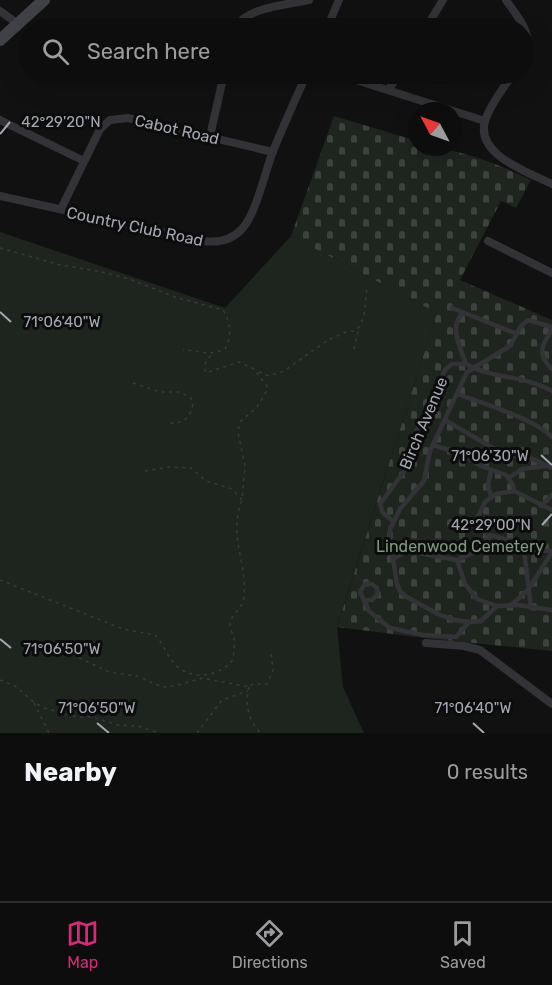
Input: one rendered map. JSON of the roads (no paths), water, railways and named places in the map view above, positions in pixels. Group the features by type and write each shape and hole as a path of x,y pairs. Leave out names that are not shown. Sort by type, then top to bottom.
{"main road":[{"path":"24,18 44,0"},
{"path":"0,40 18,24"}],"street":[{"path":"244,18 252,13 309,0"},
{"path":"327,0 339,1 331,18"},
{"path":"432,18 442,0"},
{"path":"506,0 517,18"},
{"path":"0,11 18,24"},
{"path":"210,136 222,84"},
{"name":"Country Club Road","path":"0,196 203,241 221,241 237,234 248,221 273,152 303,84"},
{"path":"372,84 484,121"},
{"path":"389,89 392,84"},
{"path":"507,84 484,121 486,138 496,154 552,184"},
{"name":"Cabot Road","path":"61,209 100,129 114,119 128,118 273,152"},
{"path":"0,120 84,161"},
{"path":"488,241 552,273"},
{"path":"426,643 464,646 480,650 552,704"}],"lane":[{"path":"452,308 517,333"},
{"path":"463,313 455,323 466,364 472,368 530,381 552,391"},
{"path":"497,606 480,621 469,622 454,620 438,614 405,596 397,584 390,529 393,521 424,481 433,445 462,380 472,368 510,346 521,326 528,320 552,329 542,347 541,355 552,369"},
{"name":"Birch Avenue","path":"393,521 382,513 380,504 406,469 412,443 445,370 452,364 466,364"},
{"path":"457,394 510,414 552,437"},
{"path":"445,420 491,447 512,455 533,459 550,467"},
{"path":"544,431 552,429"},
{"path":"433,445 461,454 510,477 514,491"},
{"path":"552,460 550,467 552,473"},
{"path":"510,477 530,467 550,467"},
{"path":"491,470 488,485 491,496"},
{"path":"509,606 528,590 552,551 524,550 504,539 491,536 482,531 477,519 485,502 491,496 504,492 514,491 552,510"},
{"path":"541,506 552,495"},
{"path":"390,542 395,542 407,551 457,560 475,552 491,536"},
{"path":"524,550 531,608"},
{"path":"393,560 407,551"},
{"path":"457,560 470,593 477,599 497,606 552,610"},
{"path":"365,600 369,611 379,620 390,628 405,632 456,637 469,622"}],"park label":[{"name":"Lindenwood Cemetery","path":"460,546"}]}
